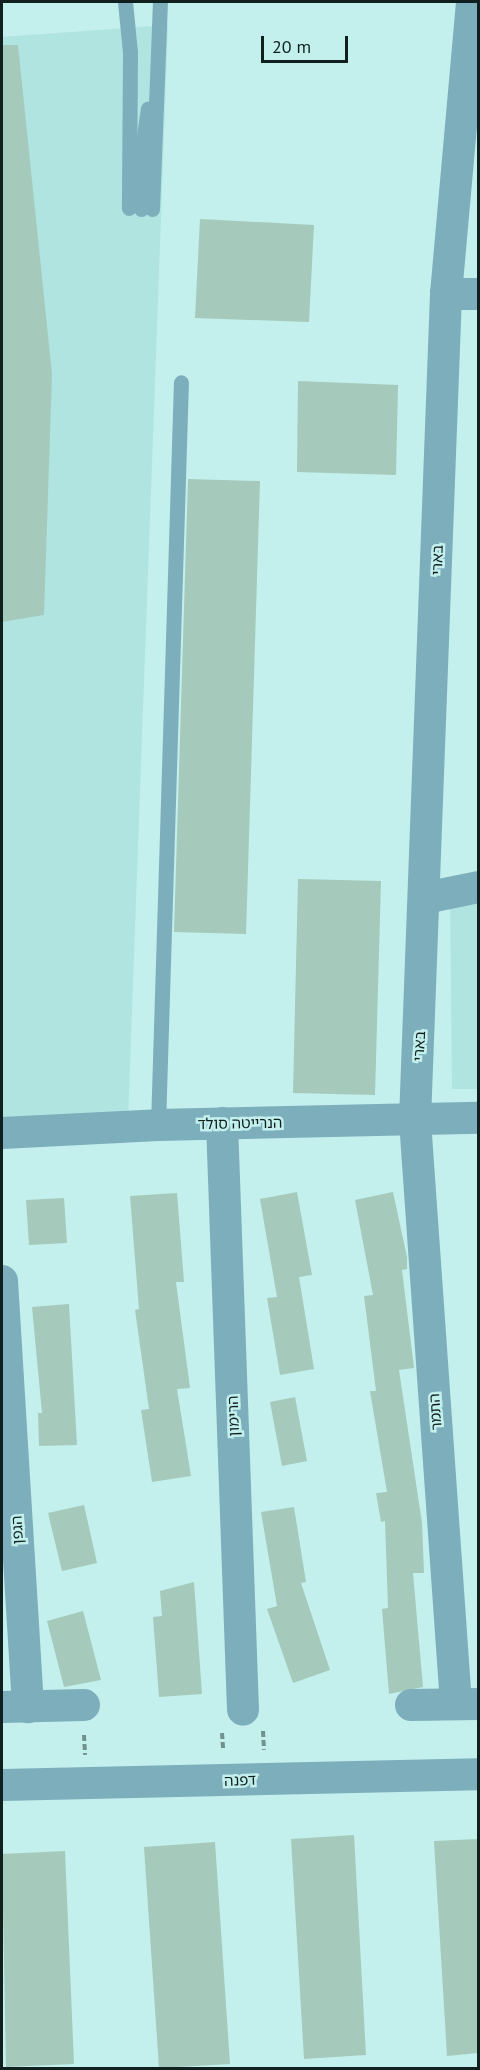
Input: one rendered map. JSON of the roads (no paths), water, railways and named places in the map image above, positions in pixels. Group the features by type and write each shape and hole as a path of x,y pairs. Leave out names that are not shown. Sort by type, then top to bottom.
{"street":[{"name":"בארי","path":"416,1120 446,294 472,2"},
{"path":"446,294 478,294"},
{"path":"425,898 478,887"},
{"name":"הנרייטה סולד","path":"2,1133 158,1125 478,1118"},
{"name":"התמר","path":"411,1705 467,1704 416,1120"},
{"name":"הרימון","path":"222,1123 242,1710"},
{"name":"הגפן","path":"2,1281 14,1707 84,1705"},
{"name":"דפנה","path":"2,1785 478,1774"}],"lane":[{"path":"125,2 140,209 159,52 160,2"},
{"path":"158,1125 181,382"}]}
